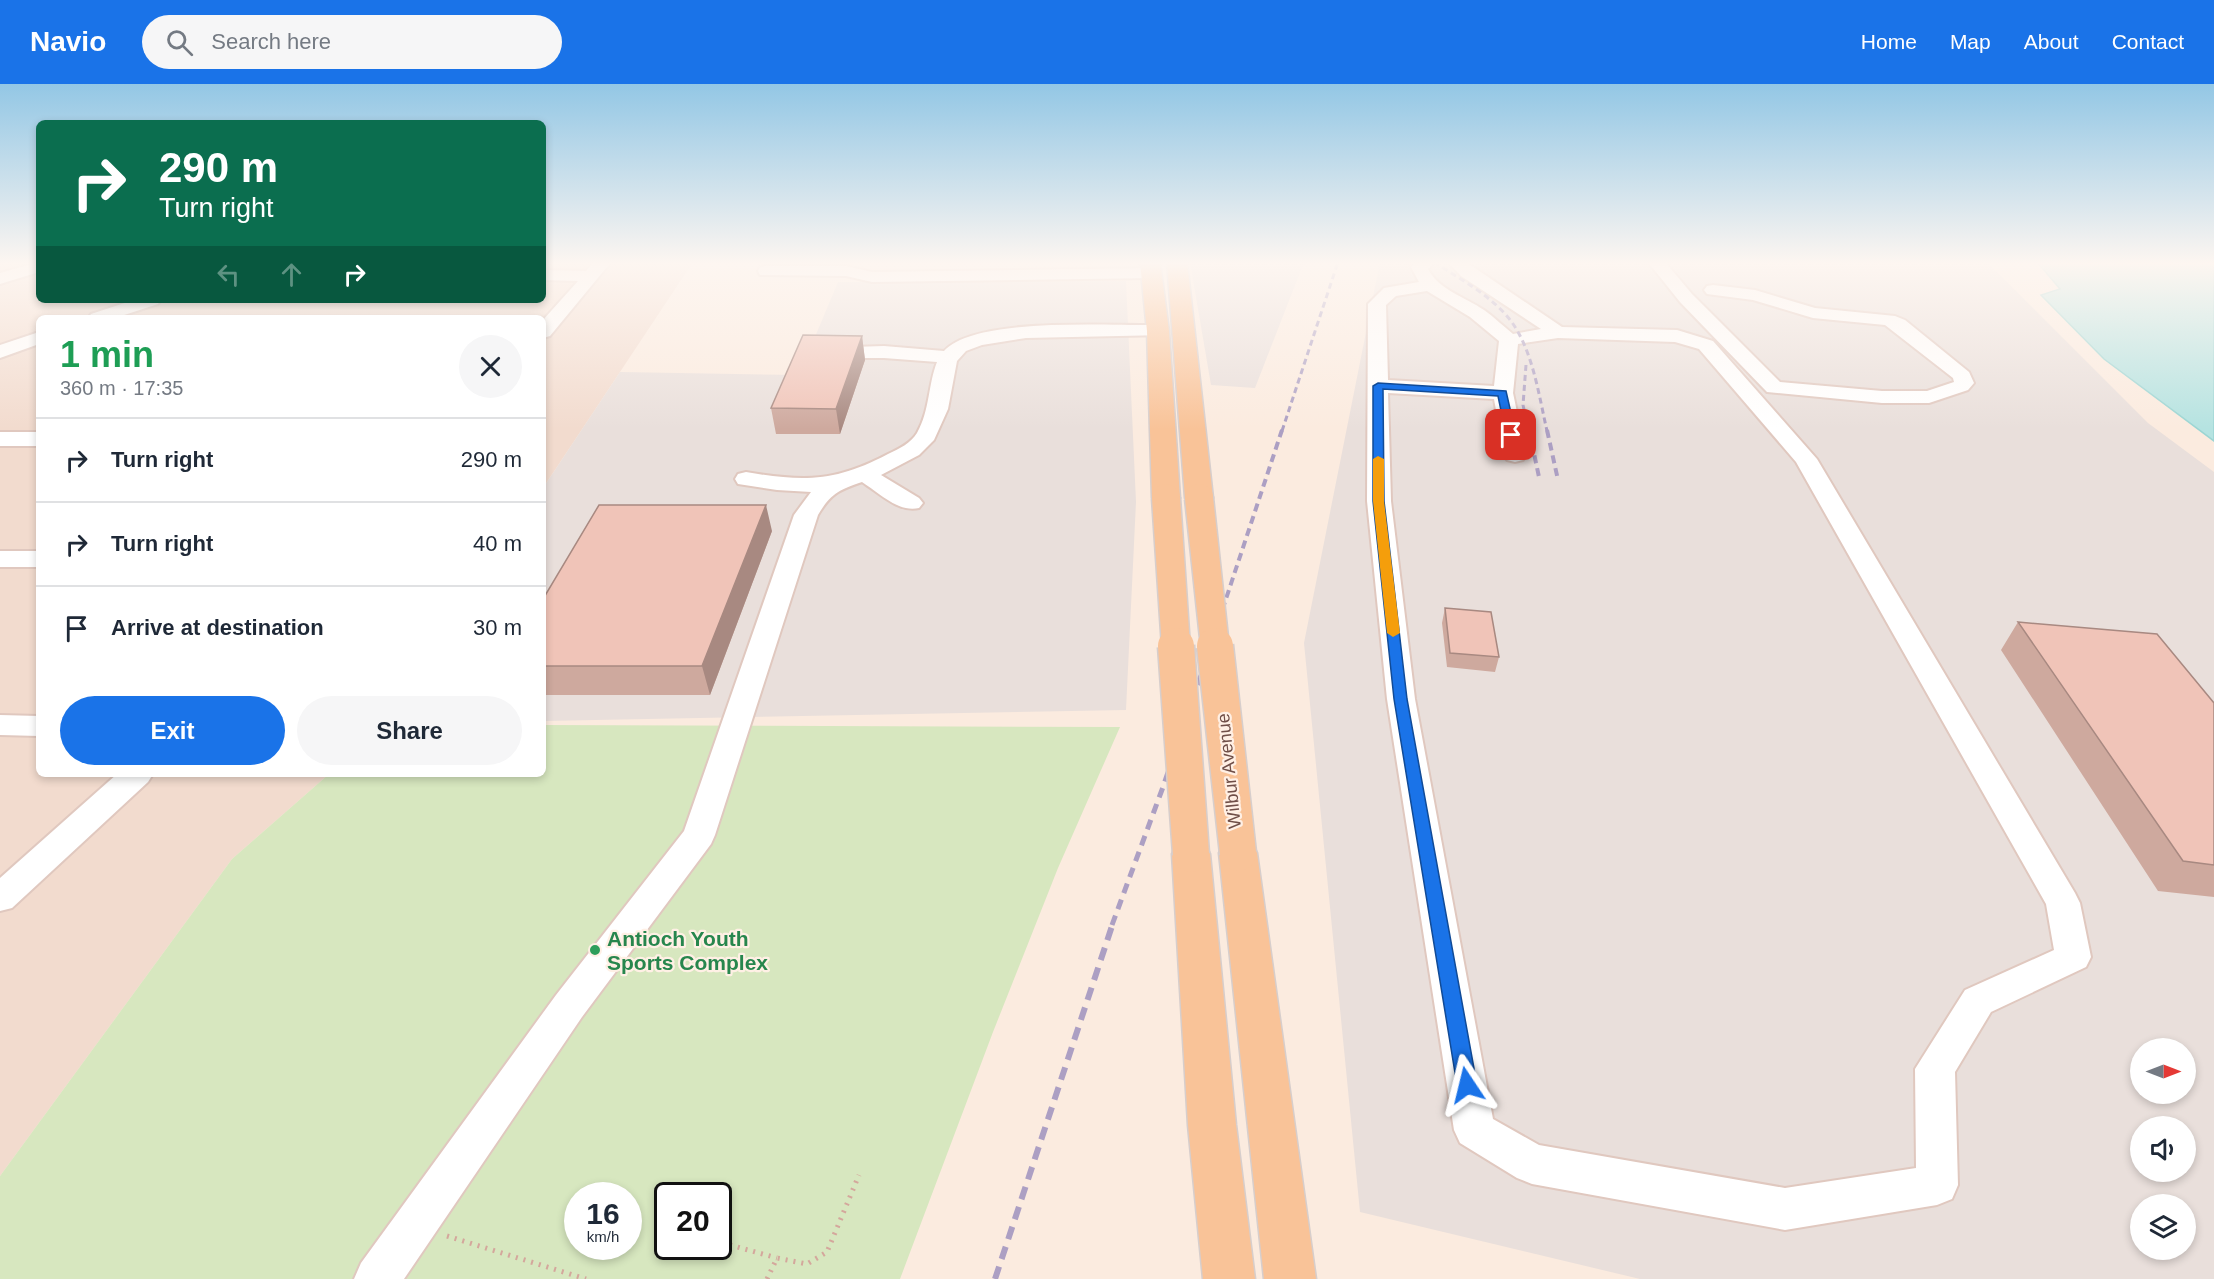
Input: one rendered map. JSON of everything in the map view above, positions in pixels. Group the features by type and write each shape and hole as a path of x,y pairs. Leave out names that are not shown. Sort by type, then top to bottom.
{"main road":[{"path":"1156,318 1166,498 1191,854 1211,1113 1229,1279"},
{"name":"Wilbur Avenue","path":"1183,318 1199,498 1238,853 1290,1279"},
{"path":"1158,331 1184,331"}],"street":[{"path":"1377,318 1379,501 1401,699 1475,1130 1532,1164 1785,1209 1937,1185 1935,1069 1978,1001 2073,957 2063,903 1806,459 1706,345 1677,336 1558,332 1509,340 1482,318"},
{"path":"1536,318 1558,332"},
{"path":"1706,318 1774,388 1882,397 1929,397 1964,383 1962,376 1898,324 1889,320 1865,318"},
{"path":"377,1279 569,1005 699,835 806,515 813,504 847,479 883,465 920,444 936,417 947,357 960,346 996,336 1032,332 1158,331"},
{"path":"0,352 36,339"},
{"path":"1509,340 1503,393 1515,455"},
{"path":"814,352 884,352 947,357"},
{"path":"1378,386 1503,393"},
{"path":"0,440 36,439"},
{"path":"746,479 766,483 847,479 910,503"},
{"path":"0,559 36,559"},
{"path":"0,725 36,726"},
{"path":"0,898 134,777"}],"path":[{"path":"732,1246 807,1264 828,1252 859,1175"},
{"path":"437,1244 443,1235 586,1279"},
{"path":"767,1279 777,1258"}],"shaded area":[{"path":"0,318 36,318 36,777 326,777 232,859 0,1176"},
{"path":"546,318 656,318 546,483"},
{"path":"823,318 1128,318 1136,502 1126,710 546,721 546,483 620,372 799,375"},
{"path":"1200,318 1282,318 1255,388 1211,385"},
{"path":"1369,318 2043,318 2148,423 2214,472 2214,1279 1640,1279 1360,1212 1304,643"}],"green space":[{"name":"Antioch Youth Sports Complex","path":"546,725 1120,727 1058,868 993,1032 900,1279 0,1279 0,1176 232,859 326,777 546,777"}],"water":[{"path":"2063,318 2214,318 2214,441 2104,359"}],"building":[{"path":"803,335 862,336 836,409 771,408"},
{"path":"599,505 766,505 702,666 546,666 546,594"},
{"path":"1445,608 1491,612 1499,657 1450,653"},
{"path":"2018,622 2157,634 2214,703 2214,865 2183,861"}],"railway":[{"path":"1282,431 1320,318"},
{"path":"1508,318 1519,333 1530,360 1547,431"},
{"path":"1526,365 1523,405 1529,431"},
{"path":"1210,647 1282,430"},
{"path":"1529,430 1539,477"},
{"path":"1547,430 1558,480"},
{"path":"1112,925 1163,787 1211,646"},
{"path":"995,1279 1113,923"}],"slow traffic":[{"path":"1378,459 1379,501 1393,633"}],"place":[{"name":"Antioch Youth Sports Complex","path":"595,950"}],"route":[{"path":"1467,1085 1401,699 1379,501 1378,386 1503,393 1511,435"}]}
